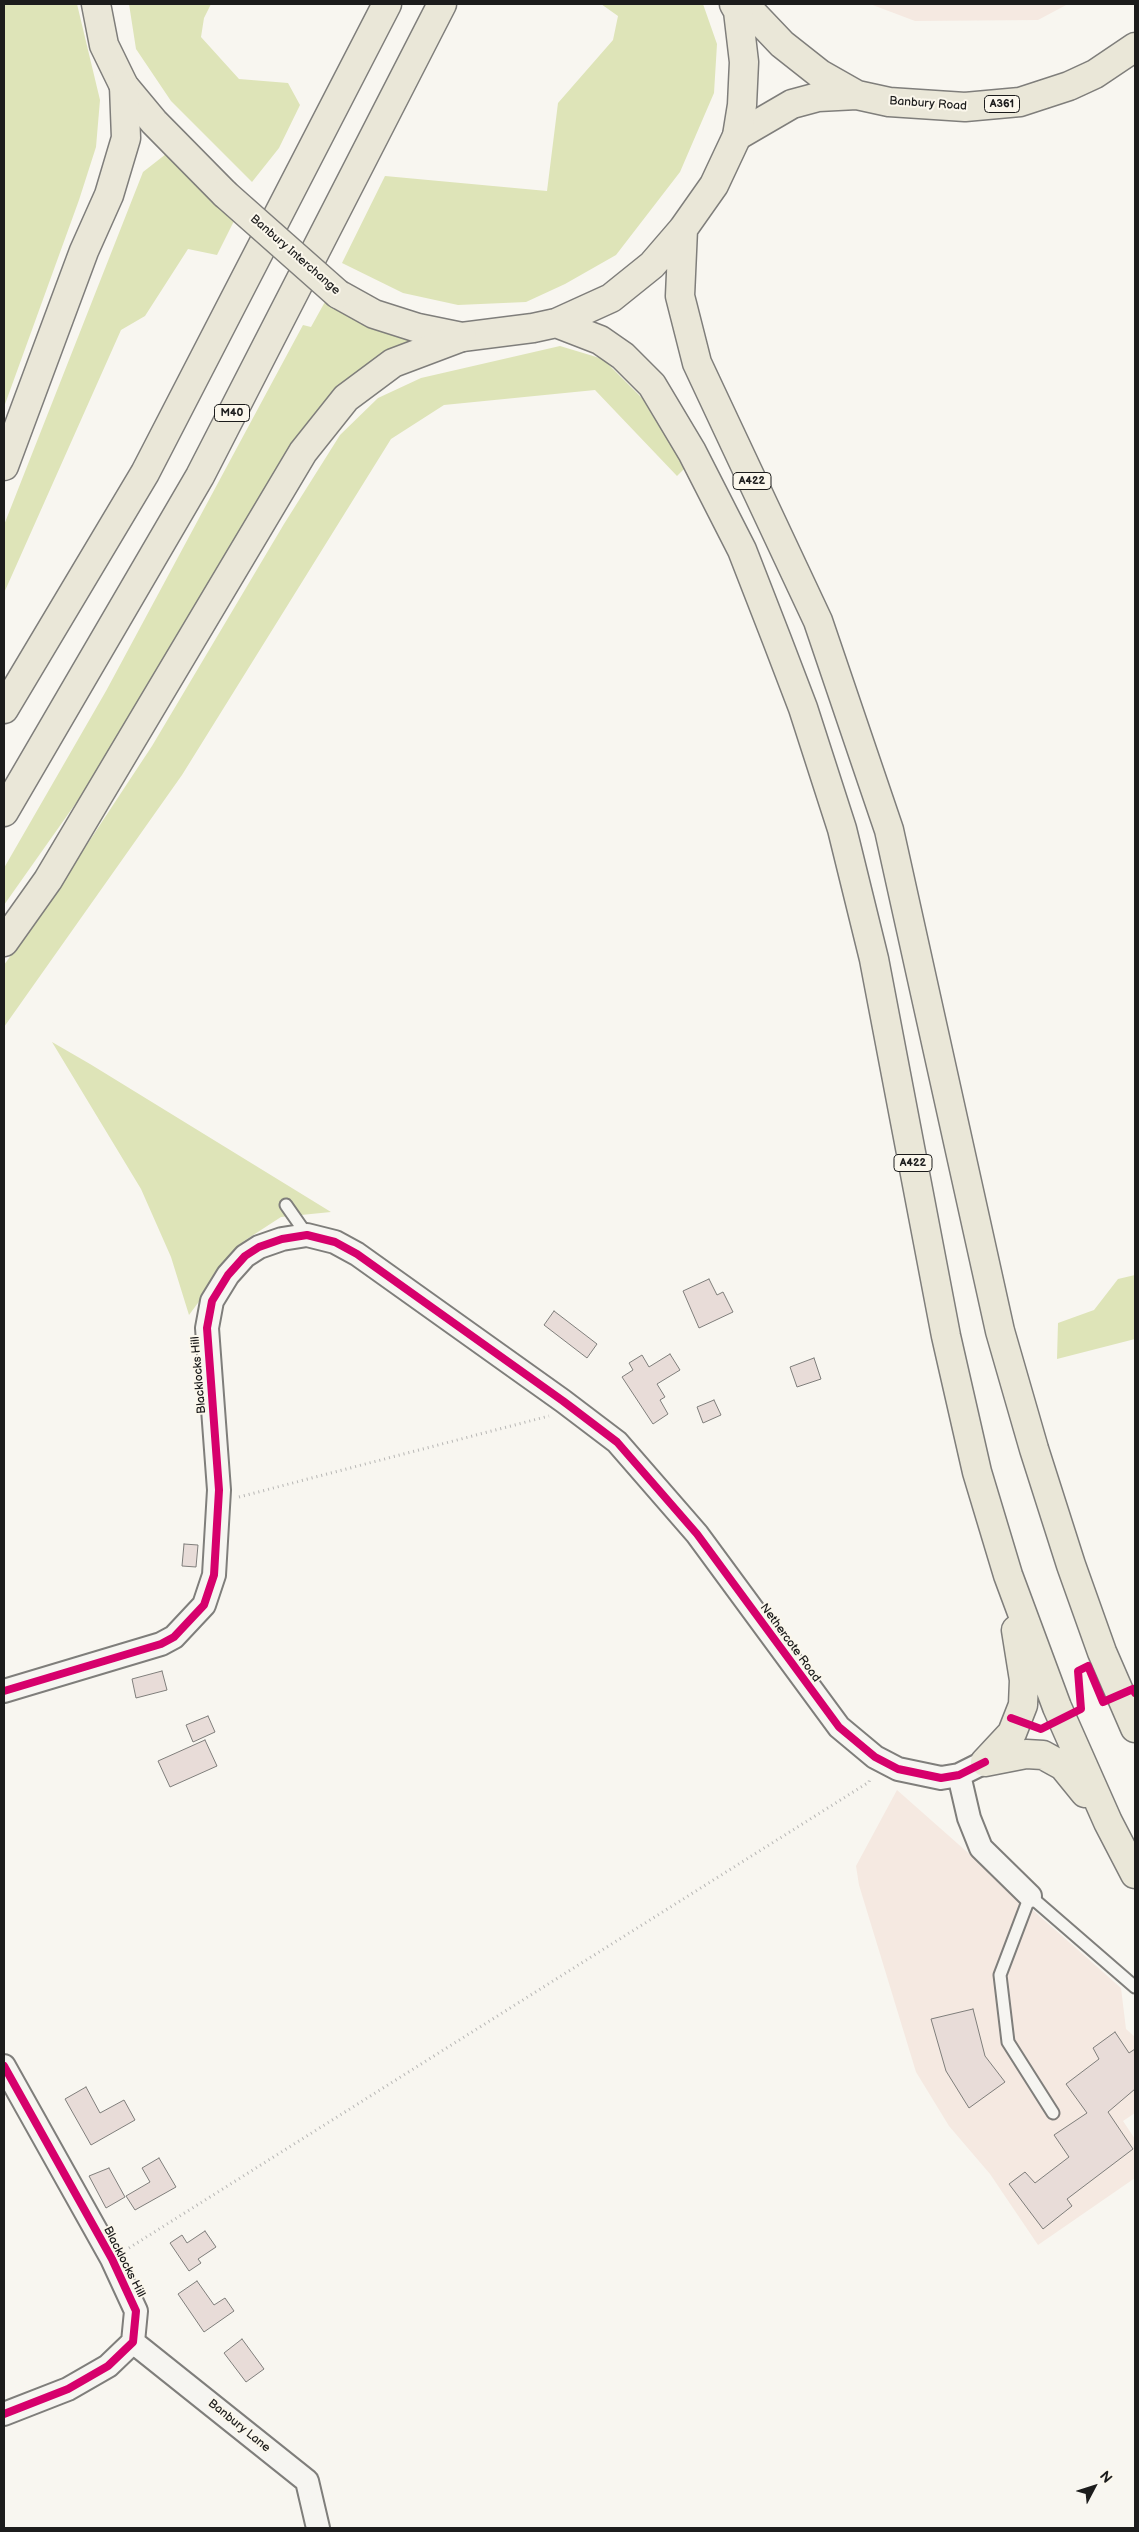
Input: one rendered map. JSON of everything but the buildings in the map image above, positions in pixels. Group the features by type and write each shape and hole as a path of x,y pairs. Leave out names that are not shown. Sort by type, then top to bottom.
{"main road":[{"name":"Banbury Interchange","path":"96,4 104,45 124,86 154,122 225,194 338,294 374,314 418,328 462,337 533,328 556,323 611,298 652,265 684,229 714,185 737,136 742,104 744,62 738,11 734,4"},
{"path":"4,709 145,473 387,4"},
{"name":"M40","path":"4,812 200,476 442,4"},
{"name":"Banbury Road","path":"744,4 782,44 820,74 857,95"},
{"name":"Banbury Road","path":"737,136 792,104 818,97 857,95 890,102 926,106 965,107 1020,102 1095,74 1135,47"},
{"path":"4,466 84,251 109,195 126,138 124,86"},
{"name":"A422","path":"684,229 680,296 697,363 818,621 889,830 1000,1331 1034,1449 1071,1565 1102,1652 1135,1728"},
{"name":"A422","path":"556,323 600,340 623,356 652,384 692,452 742,550 803,708 842,829 874,959 946,1336 977,1472 1008,1575 1057,1707 1108,1822 1135,1874"},
{"path":"4,942 48,880 302,452 346,398 394,363 462,337"},
{"path":"985,1762 1012,1734 1022,1704 1024,1680 1008,1575"},
{"path":"985,1762 1026,1754 1043,1755 1063,1766 1108,1822"}],"street":[{"name":"Blacklocks Hill","path":"4,1690 109,1661 161,1644 174,1637 204,1605 214,1575 219,1499 207,1328 212,1301 228,1275 244,1256 259,1247 282,1239 308,1235 335,1242 357,1254 563,1401 618,1444"},
{"name":"Nethercote Road","path":"618,1444 697,1534 839,1727 875,1757 898,1769 922,1775 941,1778 959,1774 985,1762"},
{"path":"959,1774 969,1818 981,1848 1030,1896"},
{"name":"Blacklocks Hill","path":"4,2066 112,2259 136,2311 133,2342"},
{"path":"4,2414 68,2389 108,2366 133,2342"},
{"name":"Banbury Lane","path":"133,2342 306,2481 318,2528"}],"lane":[{"path":"286,1205 308,1235"},
{"path":"1053,2113 1008,2042 1000,1976 1030,1896 1135,1987"}],"path":[{"path":"219,1499 230,1500 547,1419 563,1401"},
{"path":"112,2259 869,1782 875,1757"}],"shaded area":[{"path":"870,4 1068,4 1038,20 915,21"},
{"path":"897,1790 1121,1988 1126,2029 1135,2037 1135,2113 1123,2121 1135,2139 1135,2178 1038,2245 990,2174 949,2126 916,2072 859,1885 856,1866"}],"green space":[{"path":"4,4 77,4 100,100 96,147 79,200 4,407"},
{"path":"129,4 211,4 204,18 201,37 239,79 288,83 300,105 279,148 252,182 171,101 136,49"},
{"path":"601,4 703,4 717,44 714,93 680,172 616,255 565,284 526,302 458,305 403,293 342,263 385,176 547,191 558,103 613,40 618,16"},
{"path":"166,154 234,221 217,255 188,249 145,316 121,330 4,593 4,525 143,172"},
{"path":"326,300 420,339 360,369 329,396 107,759 4,905 4,868 106,691 303,325 311,327"},
{"path":"560,346 603,359 642,398 685,468 677,476 595,390 444,405 391,439 182,775 4,1027 4,965 51,899 152,746 284,524 340,435 378,398 421,378"},
{"path":"52,1042 331,1212 281,1217 244,1241 189,1315 171,1257 141,1189"},
{"path":"1135,1275 1135,1339 1057,1359 1058,1323 1094,1310 1118,1279"}],"cycle path":[{"path":"4,1691 161,1644 174,1637 204,1605 214,1575 219,1490 207,1328 212,1301 228,1275 245,1256 259,1247 282,1239 307,1235 335,1242 357,1254 563,1401 617,1442 697,1534 839,1727 875,1757 898,1769 941,1778 959,1775 985,1762"},
{"path":"1011,1718 1041,1729 1081,1709 1078,1671 1088,1666 1103,1702 1133,1689 1135,1693"},
{"path":"4,2066 112,2259 136,2311 133,2342 108,2366 68,2389 4,2414"}]}
